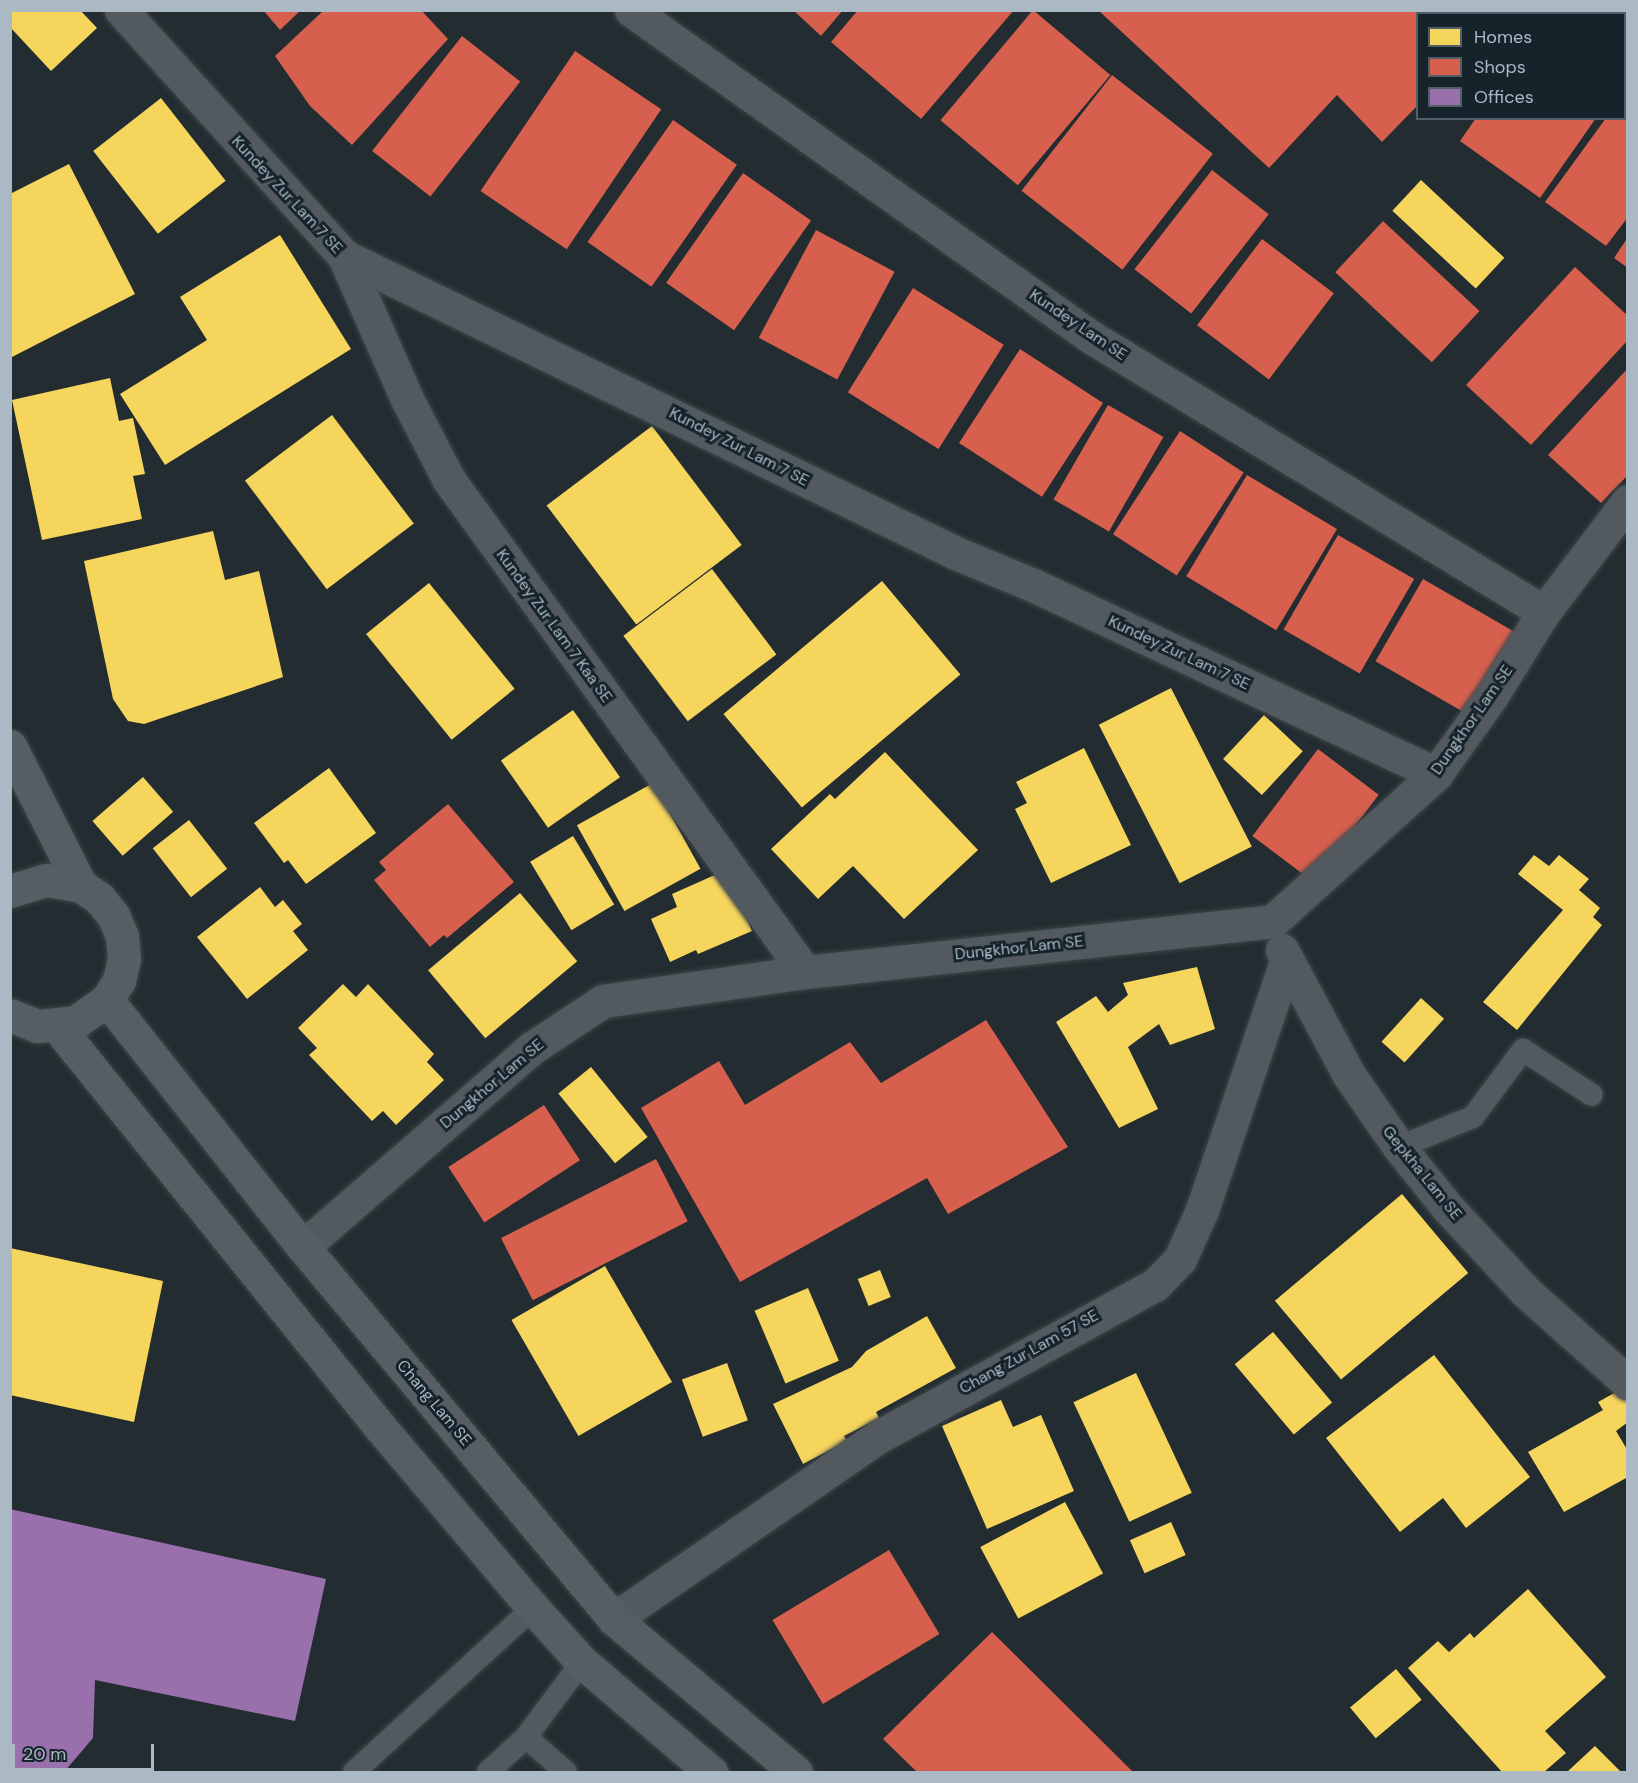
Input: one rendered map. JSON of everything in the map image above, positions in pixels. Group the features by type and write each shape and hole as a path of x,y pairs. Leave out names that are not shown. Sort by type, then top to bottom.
{"main road":[{"path":"10,746 81,886"},
{"path":"10,1015 37,1026 57,1026 76,1022 107,1000 119,981 124,959 122,936 114,915 99,898 81,886 45,880 11,890"},
{"name":"Chang Lam SE","path":"107,1000 303,1247 614,1619 796,1773"},
{"path":"57,1026 380,1427 533,1608 582,1662 711,1773"}],"street":[{"name":"Kundey Zur Lam 7 SE","path":"121,10 345,256 956,553 1034,585 1436,774"},
{"name":"Kundey Lam SE","path":"631,10 1091,337 1544,612"},
{"name":"Kundey Zur Lam 7 Kaa SE","path":"345,256 407,399 449,480 806,972"},
{"name":"Dungkhor Lam SE","path":"303,1247 532,1048 603,1001 806,972 1273,921 1436,774 1491,697 1544,612 1628,501"},
{"name":"Gepkha Lam SE","path":"1273,921 1286,962 1349,1076 1399,1147 1448,1208 1526,1292 1628,1383"},
{"name":"Chang Zur Lam 57 SE","path":"614,1619 878,1437 1155,1285 1180,1259 1202,1210 1286,962"}],"lane":[{"path":"1399,1147 1473,1117 1524,1050 1593,1095"},
{"path":"354,1773 533,1608"},
{"path":"488,1773 526,1737 582,1662"},
{"path":"526,1737 566,1773"}],"building: Homes":[{"path":"10,10 80,10 97,28 51,71 10,27"},
{"path":"161,98 226,181 158,234 93,151"},
{"path":"69,164 135,294 10,358 10,194"},
{"path":"1421,180 1504,258 1476,288 1392,211"},
{"path":"280,235 351,349 165,465 120,394 207,340 180,297"},
{"path":"110,378 119,421 133,418 145,474 133,476 142,519 42,540 12,400"},
{"path":"332,415 414,524 327,589 245,481"},
{"path":"652,426 742,545 636,624 547,505"},
{"path":"213,531 225,580 259,571 283,677 144,724 128,721 113,699 84,561"},
{"path":"712,569 776,654 688,721 623,636"},
{"path":"882,581 960,674 802,808 723,714"},
{"path":"429,583 515,689 452,740 366,634"},
{"path":"1171,688 1252,847 1180,883 1099,725"},
{"path":"573,710 620,777 548,828 501,760"},
{"path":"1264,715 1303,751 1262,795 1223,759"},
{"path":"1084,748 1131,845 1051,883 1015,809 1027,803 1016,782"},
{"path":"885,752 978,850 904,919 853,866 818,899 771,849 830,794 835,799"},
{"path":"329,768 376,833 306,884 288,860 284,863 254,823"},
{"path":"143,777 173,812 123,856 92,821"},
{"path":"653,783 701,869 624,911 577,825"},
{"path":"189,820 227,869 191,897 153,848"},
{"path":"573,836 614,905 571,930 530,862"},
{"path":"1534,855 1549,866 1559,855 1589,879 1579,890 1600,908 1593,917 1602,925 1517,1030 1483,1002 1563,910 1518,874"},
{"path":"726,870 752,931 698,954 696,950 670,962 651,919 677,907 672,894"},
{"path":"260,887 275,907 283,900 302,924 293,931 308,950 247,999 197,937"},
{"path":"520,893 577,961 485,1038 428,970"},
{"path":"1197,967 1215,1029 1170,1045 1159,1024 1128,1047 1158,1109 1119,1128 1056,1022 1096,996 1108,1012 1128,995 1123,983"},
{"path":"343,984 356,997 368,984 434,1054 427,1062 444,1080 396,1125 383,1111 372,1121 309,1055 317,1048 298,1028"},
{"path":"1421,998 1444,1019 1405,1063 1382,1042"},
{"path":"591,1067 648,1137 615,1163 558,1093"},
{"path":"1402,1194 1468,1273 1341,1380 1275,1301"},
{"path":"10,1248 163,1281 134,1422 10,1395"},
{"path":"605,1266 672,1382 578,1436 511,1320"},
{"path":"880,1270 891,1297 869,1306 858,1279"},
{"path":"808,1288 839,1361 785,1383 755,1311"},
{"path":"927,1316 956,1368 876,1412 879,1418 844,1436 847,1441 803,1464 773,1404 852,1367 866,1351"},
{"path":"1273,1332 1332,1402 1294,1435 1235,1364"},
{"path":"1434,1355 1530,1477 1466,1528 1443,1498 1400,1532 1326,1438"},
{"path":"727,1363 748,1420 703,1437 682,1379"},
{"path":"1136,1373 1192,1493 1129,1522 1073,1402"},
{"path":"1616,1392 1628,1397 1628,1422 1616,1431 1628,1451 1628,1477 1564,1512 1528,1452 1603,1410 1598,1402"},
{"path":"1001,1400 1013,1427 1041,1415 1074,1491 987,1529 942,1426"},
{"path":"1065,1502 1103,1574 1018,1619 980,1547"},
{"path":"1171,1522 1186,1555 1145,1573 1130,1540"},
{"path":"1528,1589 1606,1677 1545,1731 1566,1753 1544,1772 1502,1772 1408,1668 1438,1641 1449,1652 1470,1633 1474,1638"},
{"path":"1396,1669 1422,1700 1376,1738 1350,1708"},
{"path":"1595,1746 1621,1772 1567,1772"}],"building: Shops":[{"path":"263,10 301,10 280,30"},
{"path":"324,10 421,10 448,39 352,145 310,106 275,56"},
{"path":"793,10 843,10 821,36"},
{"path":"858,10 1014,10 921,119 831,42"},
{"path":"1033,10 1110,75 1018,185 940,120"},
{"path":"1098,10 1477,10 1416,12 1416,107 1382,142 1337,95 1269,168"},
{"path":"1551,10 1628,10 1628,36 1626,12"},
{"path":"462,36 520,82 430,197 372,151"},
{"path":"575,51 661,109 567,249 480,191"},
{"path":"1112,75 1213,154 1122,270 1021,191"},
{"path":"1628,89 1628,217 1606,246 1545,202 1605,120 1626,120"},
{"path":"673,120 737,165 651,287 588,242"},
{"path":"1475,120 1595,120 1540,198 1460,141"},
{"path":"1212,170 1269,214 1191,314 1134,269"},
{"path":"743,173 811,221 734,330 666,283"},
{"path":"1383,221 1480,311 1432,362 1335,272"},
{"path":"816,230 895,272 837,380 759,338"},
{"path":"1628,237 1628,268 1614,258"},
{"path":"1262,239 1334,293 1269,379 1197,325"},
{"path":"1575,267 1628,316 1628,340 1531,445 1466,385"},
{"path":"913,288 1004,345 939,449 848,392"},
{"path":"1020,349 1103,403 1042,497 959,443"},
{"path":"1628,368 1628,475 1601,503 1548,455"},
{"path":"1108,405 1163,437 1109,531 1054,499"},
{"path":"1180,431 1244,472 1177,576 1113,534"},
{"path":"1247,475 1337,529 1276,630 1186,576"},
{"path":"1338,535 1414,579 1360,673 1284,629"},
{"path":"1423,579 1518,634 1471,716 1376,661"},
{"path":"1318,749 1379,795 1313,882 1252,836"},
{"path":"448,804 514,882 447,938 444,935 430,947 374,880 386,870 379,862"},
{"path":"986,1020 1068,1147 948,1214 927,1178 740,1282 641,1108 719,1061 745,1105 850,1042 881,1083"},
{"path":"544,1105 580,1160 484,1222 448,1167"},
{"path":"656,1159 688,1221 533,1300 501,1238"},
{"path":"889,1550 939,1634 823,1704 772,1620"},
{"path":"992,1632 1133,1772 917,1772 883,1739"}],"building: Offices":[{"path":"10,1509 326,1579 295,1721 95,1680 93,1738 64,1772 10,1772"}]}
